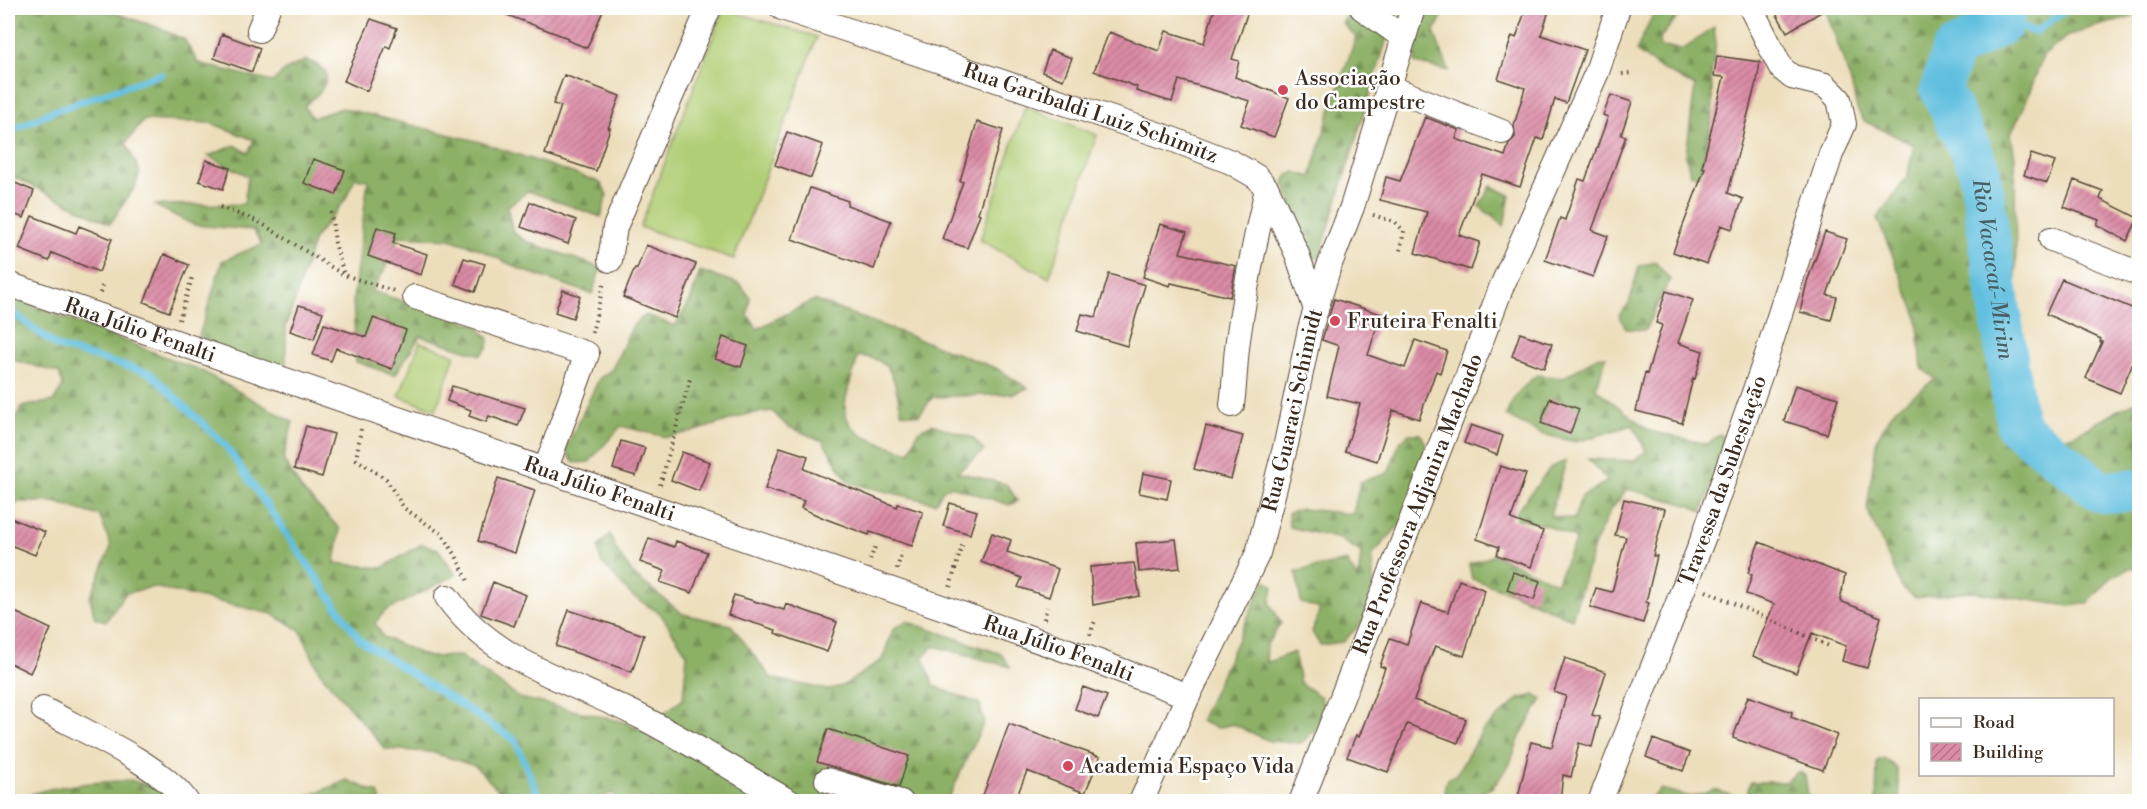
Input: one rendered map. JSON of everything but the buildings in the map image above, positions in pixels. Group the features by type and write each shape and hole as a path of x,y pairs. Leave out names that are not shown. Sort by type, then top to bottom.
{"street":[{"path":"259,30 268,8"},
{"path":"610,260 615,227 709,8"},
{"name":"Rua Garibaldi Luiz Schimitz","path":"782,8 1169,138 1231,162 1257,177 1267,189 1297,254 1316,310"},
{"path":"1364,8 1404,38"},
{"name":"Rua Guaraci Schimidt","path":"1141,801 1188,696 1258,553 1286,444 1310,329 1328,269 1352,207 1413,8"},
{"name":"Rua Professora Adjanira Machado","path":"1301,801 1501,288 1597,72 1618,8"},
{"name":"Travessa da Subestação","path":"1600,801 1704,536 1764,364 1831,154 1844,124 1839,99 1824,84 1792,77 1781,68 1751,8"},
{"path":"1389,87 1502,132"},
{"path":"1232,405 1246,290 1267,189"},
{"path":"2051,239 2139,273"},
{"name":"Rua Júlio Fenalti","path":"8,284 1083,656 1188,696"},
{"path":"415,297 587,354 545,471"},
{"path":"451,603 488,641 526,665 637,714 790,801"},
{"path":"43,709 141,762 180,791 187,801"},
{"path":"827,780 901,801"}],"path":[{"path":"220,207 259,222 344,275 415,297"},
{"path":"1352,207 1395,222 1404,231 1400,251"},
{"path":"331,212 335,243 344,275"},
{"path":"587,354 610,260"},
{"path":"173,341 192,278"},
{"path":"653,508 687,397 690,380"},
{"path":"365,408 356,459 386,478 404,508 443,535 455,554 470,587 451,603"},
{"path":"944,608 963,542"},
{"path":"1686,582 1828,646"}],"green space":[{"path":"8,8 100,8 157,27 185,40 198,63 272,82 286,70 306,60 326,72 323,88 304,106 312,118 342,108 480,142 600,182 607,194 601,217 528,191 507,207 513,232 526,241 601,268 592,294 522,270 477,248 449,239 399,236 389,262 372,291 476,325 489,339 488,347 481,355 420,336 395,375 356,362 353,299 368,180 355,178 345,200 314,239 286,328 286,370 197,343 222,261 262,244 253,230 194,225 154,205 244,204 248,176 208,156 235,145 248,153 254,140 211,123 144,120 126,143 140,172 135,187 110,224 8,174"},
{"path":"1430,8 1444,8 1444,13 1434,32 1449,71 1415,63 1417,43"},
{"path":"1656,8 1685,8 1660,38 1661,47 1684,49 1714,27 1716,43 1711,75 1713,112 1700,175 1697,176 1690,174 1686,156 1695,86 1658,67 1636,51"},
{"path":"1825,8 2139,8 2133,17 2093,27 2066,37 2043,56 2024,107 2011,133 2015,157 2016,289 1998,433 2022,453 2078,433 2139,401 2139,568 2128,569 2111,578 2088,603 2070,606 1968,591 1916,598 1902,588 1867,509 1877,438 1895,409 1935,379 1922,368 1917,316 1877,218 1907,177 1914,145 1864,121 1857,109 1851,82"},
{"path":"724,9 817,37 734,259 640,227"},
{"path":"1357,14 1387,38 1321,253 1317,259 1310,257 1306,250 1284,182 1288,175 1295,172 1311,177 1328,118 1356,37 1342,23 1348,16"},
{"path":"1025,107 1097,135 1049,278 980,240"},
{"path":"1491,186 1510,195 1504,226 1479,206"},
{"path":"1655,262 1670,279 1645,330 1626,329 1619,315 1629,304 1639,266"},
{"path":"700,271 740,284 750,297 748,315 757,329 814,300 996,368 1028,388 1013,394 933,397 919,415 902,413 894,381 886,366 880,361 858,356 845,402 847,418 860,433 879,443 910,452 918,431 932,424 973,438 984,451 957,472 1006,484 1018,501 1010,505 951,486 943,490 935,503 854,484 847,480 823,441 787,426 772,411 748,414 696,431 666,437 621,426 589,462 574,463 565,450 599,379 612,369 633,325 646,315 675,326 690,301"},
{"path":"8,296 202,371 293,422 283,459 301,489 340,529 335,563 382,568 422,544 438,549 456,575 385,611 375,623 383,637 428,657 460,656 520,698 621,721 642,729 683,699 687,654 660,613 632,596 601,562 598,547 610,534 615,548 633,574 683,614 731,625 771,678 828,690 844,685 882,660 893,629 906,621 1001,654 1010,667 934,646 923,656 934,686 980,704 984,722 947,801 619,802 613,793 590,801 505,801 502,794 475,766 431,752 385,749 319,671 300,630 272,614 153,587 126,593 106,621 95,618 90,598 111,547 100,516 54,502 18,502 8,513 8,435 21,407 54,401 63,386 59,373 14,360 8,354"},
{"path":"420,342 455,355 436,410 399,396"},
{"path":"1599,356 1606,357 1596,389 1650,431 1707,444 1720,434 1728,441 1702,512 1692,506 1627,489 1610,511 1596,540 1572,619 1510,592 1472,579 1469,564 1495,555 1556,583 1576,539 1546,525 1516,519 1516,512 1551,467 1566,461 1550,516 1574,519 1581,497 1608,481 1588,459 1634,461 1646,451 1633,425 1576,442 1541,434 1506,416 1514,398 1537,375 1563,378"},
{"path":"1409,434 1421,434 1427,447 1404,520 1372,555 1374,595 1365,619 1343,642 1320,645 1312,632 1320,609 1301,603 1296,571 1347,561 1358,580 1361,552 1340,539 1289,527 1288,513 1302,509 1353,514 1360,482 1388,473 1400,442"},
{"path":"1265,580 1273,586 1270,603 1281,623 1267,644 1266,663 1294,652 1300,683 1321,697 1322,712 1319,723 1301,743 1269,741 1233,724 1217,728 1200,721"},
{"path":"1535,695 1542,699 1521,734 1509,766 1493,787 1465,801 1453,801 1445,792 1447,779 1456,775 1482,731 1519,699"},
{"path":"1884,758 1897,769 1900,801 1876,801 1877,761"},
{"path":"1800,772 1805,776 1809,801 1649,801 1661,789 1692,797 1715,790 1746,799 1750,782 1786,782"},
{"path":"130,780 177,794 181,802 18,802 40,791 55,788"},
{"path":"347,780 378,793 381,801 296,801"}],"waterway":[{"name":"Rio Vacacaí-Mirim","path":"2006,8 2003,23 1952,51 1941,90 1979,167 2017,426 2102,492 2140,490"},
{"path":"2003,23 2036,32 2068,8"},
{"path":"8,132 51,112 161,74"},
{"path":"8,309 58,347 150,373 225,445 360,640 515,740 541,802"}],"place":[{"name":"Associação do Campestre","path":"1283,90"},
{"name":"Fruteira Fenalti","path":"1335,321"},
{"name":"Academia Espaço Vida","path":"1068,766"}]}
